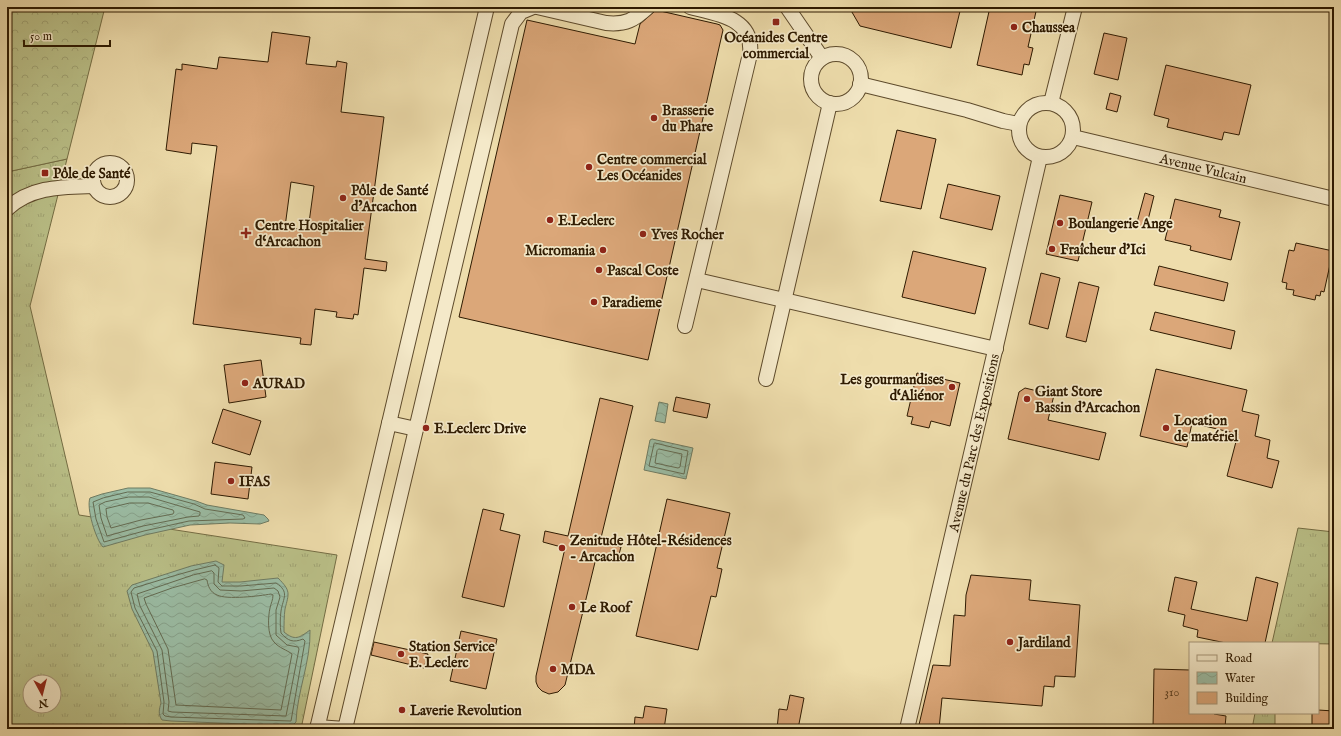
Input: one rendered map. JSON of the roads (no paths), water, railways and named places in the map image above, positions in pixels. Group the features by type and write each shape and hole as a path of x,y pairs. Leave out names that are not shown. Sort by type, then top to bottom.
{"street":[{"path":"487,7 317,728 345,728 512,24 521,12 533,7"},
{"path":"538,7 606,24 617,24 634,20 648,7"},
{"path":"685,326 750,54 751,44 744,28 735,21 690,7"},
{"path":"787,7 822,58"},
{"path":"1051,103 1075,7"},
{"path":"836,54 843,55 856,63 861,77 860,84 857,92 852,98 845,102 830,103 816,94 812,87 812,71 822,58 836,54"},
{"path":"860,84 1019,124"},
{"path":"766,378 830,103"},
{"path":"1039,103 1051,103 1065,110 1070,117 1073,126 1073,137 1064,150 1057,155 1040,157 1031,153 1024,147 1020,139 1019,124 1024,113 1031,107 1039,103"},
{"name":"Avenue Vulcain","path":"1073,137 1334,199"},
{"name":"Avenue du Parc des Expositions","path":"907,729 1040,157"},
{"path":"7,209 21,198 38,191 56,187 94,186"},
{"path":"697,280 996,349"},
{"path":"389,423 416,428"}],"water":[{"path":"659,402 668,404 665,423 655,421"},
{"path":"652,439 693,448 686,479 644,470 650,440"},
{"path":"128,488 150,488 207,505 264,515 269,521 260,524 230,523 190,525 145,535 103,547 97,538 92,524 89,509 90,498"},
{"path":"216,561 224,565 222,582 240,582 278,578 288,592 284,632 291,637 297,637 310,630 310,642 296,722 292,726 171,721 162,720 160,716 159,712 161,703 153,652 132,609 127,591 132,585 191,566"}],"place":[{"name":"Océanides Centre commercial","path":"776,22"},
{"name":"Chaussea","path":"1014,27"},
{"name":"Brasserie du Phare","path":"654,118"},
{"name":"Centre commercial Les Océanides","path":"589,167"},
{"name":"Pôle de Santé","path":"45,173"},
{"name":"Pôle de Santé d’Arcachon","path":"343,198"},
{"name":"E.Leclerc","path":"550,220"},
{"name":"Boulangerie Ange","path":"1060,223"},
{"name":"Centre Hospitalier d‘Arcachon","path":"246,233"},
{"name":"Yves Rocher","path":"643,234"},
{"name":"Fraîcheur d'Ici","path":"1052,249"},
{"name":"Micromania","path":"603,250"},
{"name":"Pascal Coste","path":"599,270"},
{"name":"Paradieme","path":"594,302"},
{"name":"AURAD","path":"245,383"},
{"name":"Les gourmandises d‘Aliénor","path":"952,387"},
{"name":"Giant Store Bassin d'Arcachon","path":"1027,399"},
{"name":"E.Leclerc Drive","path":"426,428"},
{"name":"Location de matériel","path":"1166,428"},
{"name":"IFAS","path":"231,481"},
{"name":"Zenitude Hôtel-Résidences - Arcachon","path":"562,548"},
{"name":"Le Roof","path":"572,607"},
{"name":"Jardiland","path":"1010,642"},
{"name":"Station Service E. Leclerc","path":"401,654"},
{"name":"MDA","path":"553,669"},
{"name":"Laverie Revolution","path":"402,710"}]}
